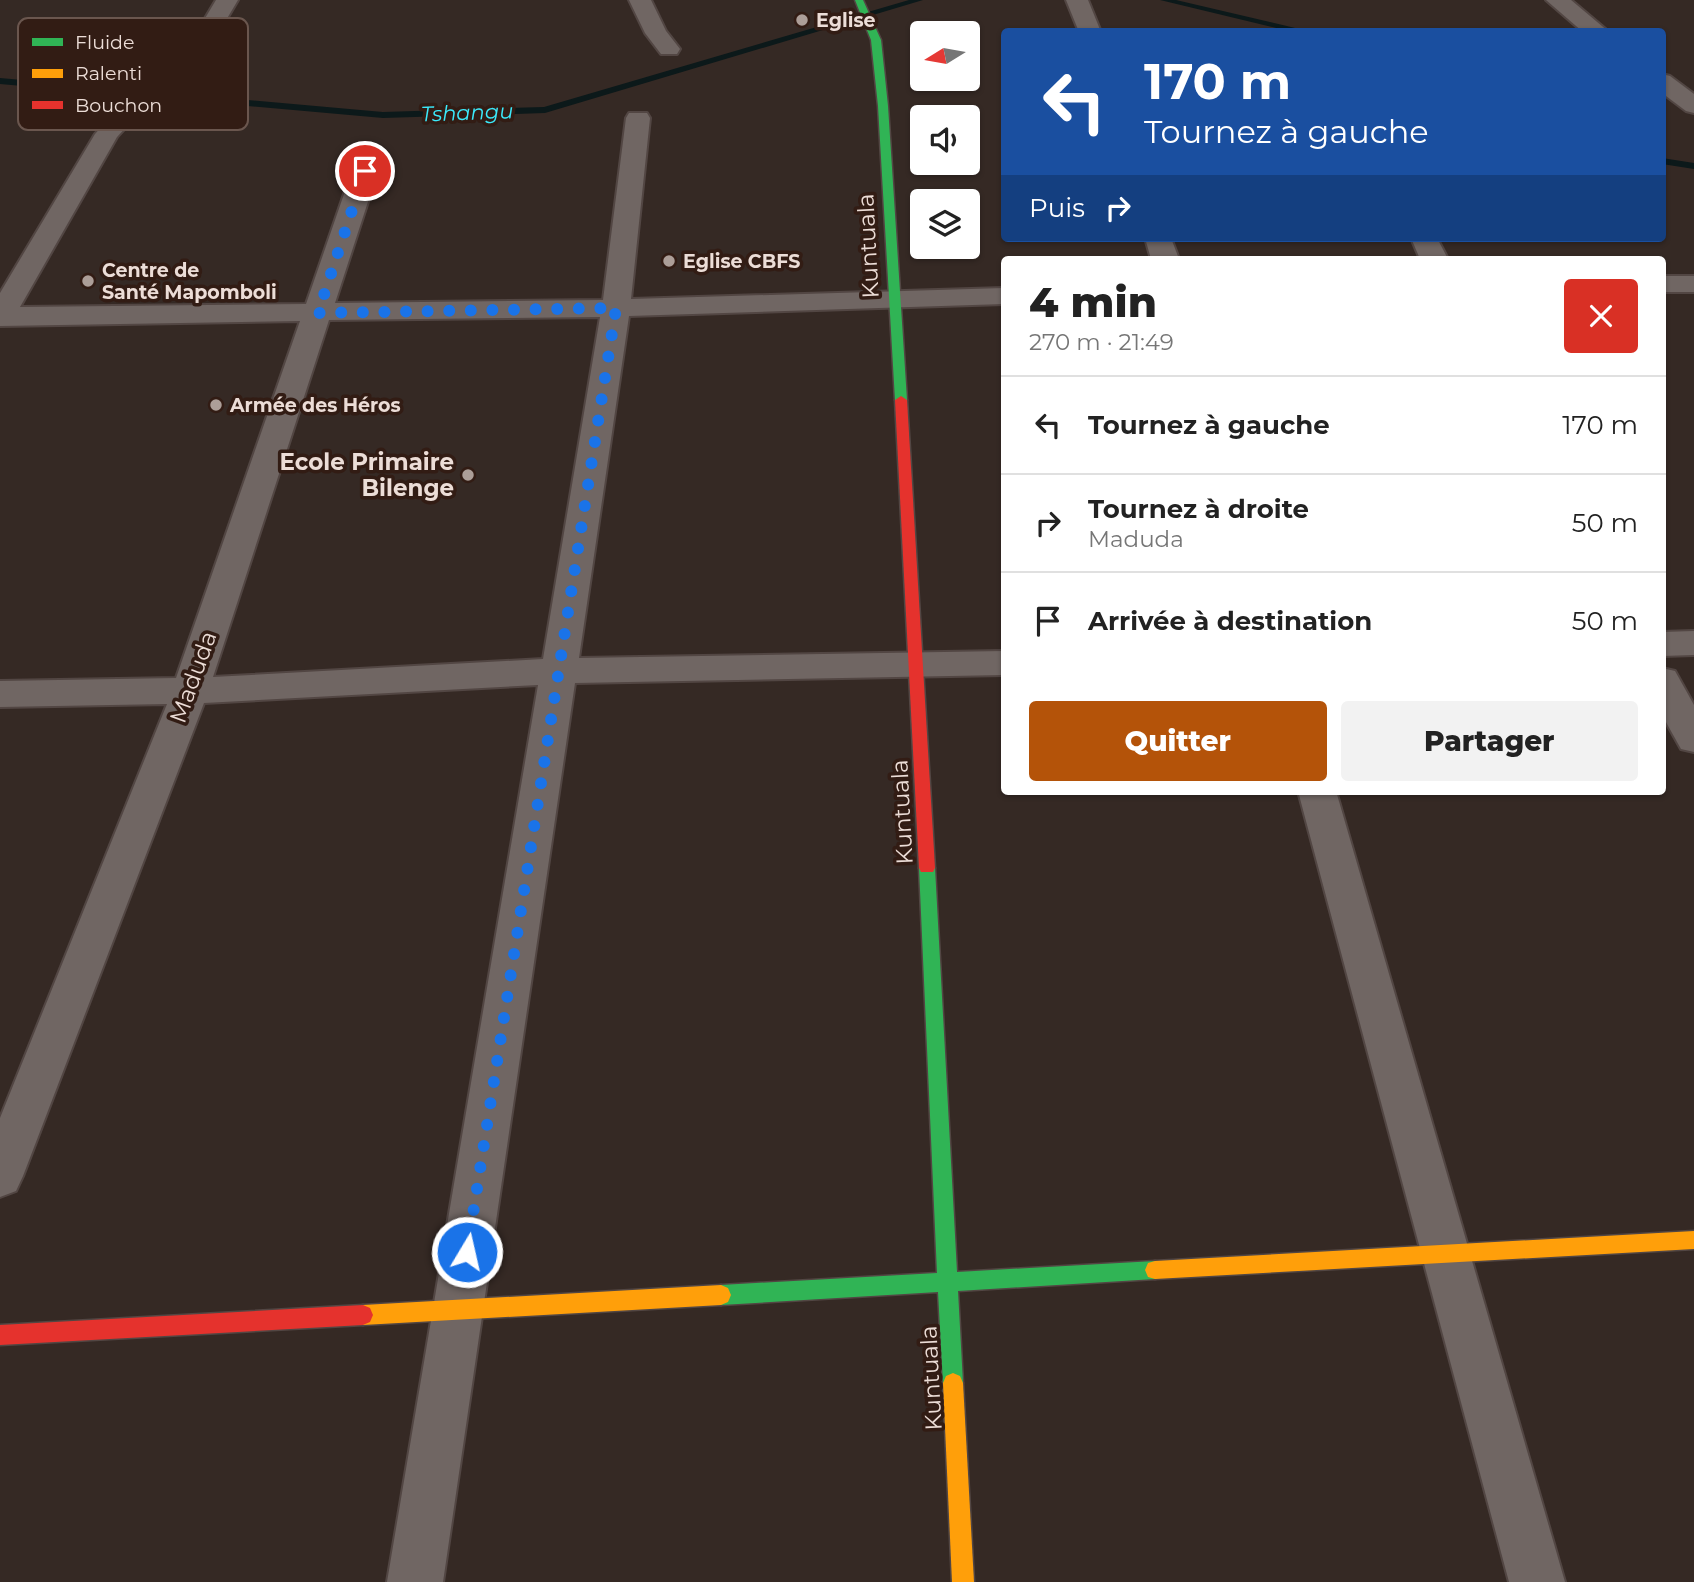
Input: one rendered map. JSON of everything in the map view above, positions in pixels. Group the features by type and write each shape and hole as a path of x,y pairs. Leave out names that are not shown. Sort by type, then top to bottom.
{"street":[{"path":"216,18 227,0"},
{"path":"640,0 656,33 669,49"},
{"name":"Kuntuala","path":"859,0 876,40 883,106 917,663 963,1582"},
{"path":"1557,0 1593,28"},
{"path":"1080,5 1089,28"},
{"path":"1666,84 1694,106"},
{"path":"415,1582 616,308 638,118"},
{"path":"0,316 111,130"},
{"name":"Maduda","path":"0,1175 190,691 365,171"},
{"path":"1666,284 1694,284"},
{"path":"0,316 616,308 1001,296"},
{"path":"1666,644 1694,643"},
{"path":"0,694 190,691 560,671 1001,663"},
{"path":"1666,687 1694,739"},
{"path":"1318,795 1444,1254 1538,1582"},
{"path":"0,1335 459,1307 1694,1240"}],"waterway":[{"name":"Tshangu","path":"248,103 383,115 545,110 919,0"},
{"name":"Tshangu","path":"1164,0 1290,28"},
{"name":"Tshangu","path":"0,81 18,83"},
{"name":"Tshangu","path":"1666,162 1694,166"}],"traffic: fast":[{"path":"859,0 876,40 883,106 901,400"},
{"path":"927,868 953,1383"},
{"path":"721,1295 1155,1270"}],"traffic: slow":[{"path":"1155,1270 1694,1240"},
{"path":"363,1315 721,1295"},
{"path":"953,1383 963,1582"}],"traffic: jam":[{"path":"901,400 927,868"},
{"path":"0,1335 363,1315"}],"place":[{"name":"Eglise","path":"802,20"},
{"name":"Eglise CBFS","path":"669,261"},
{"name":"Centre de Santé Mapomboli","path":"88,281"},
{"name":"Armée des Héros","path":"216,405"},
{"name":"Ecole Primaire Bilenge","path":"468,475"}],"route":[{"path":"365,171 318,313 616,308 467,1252"}]}
